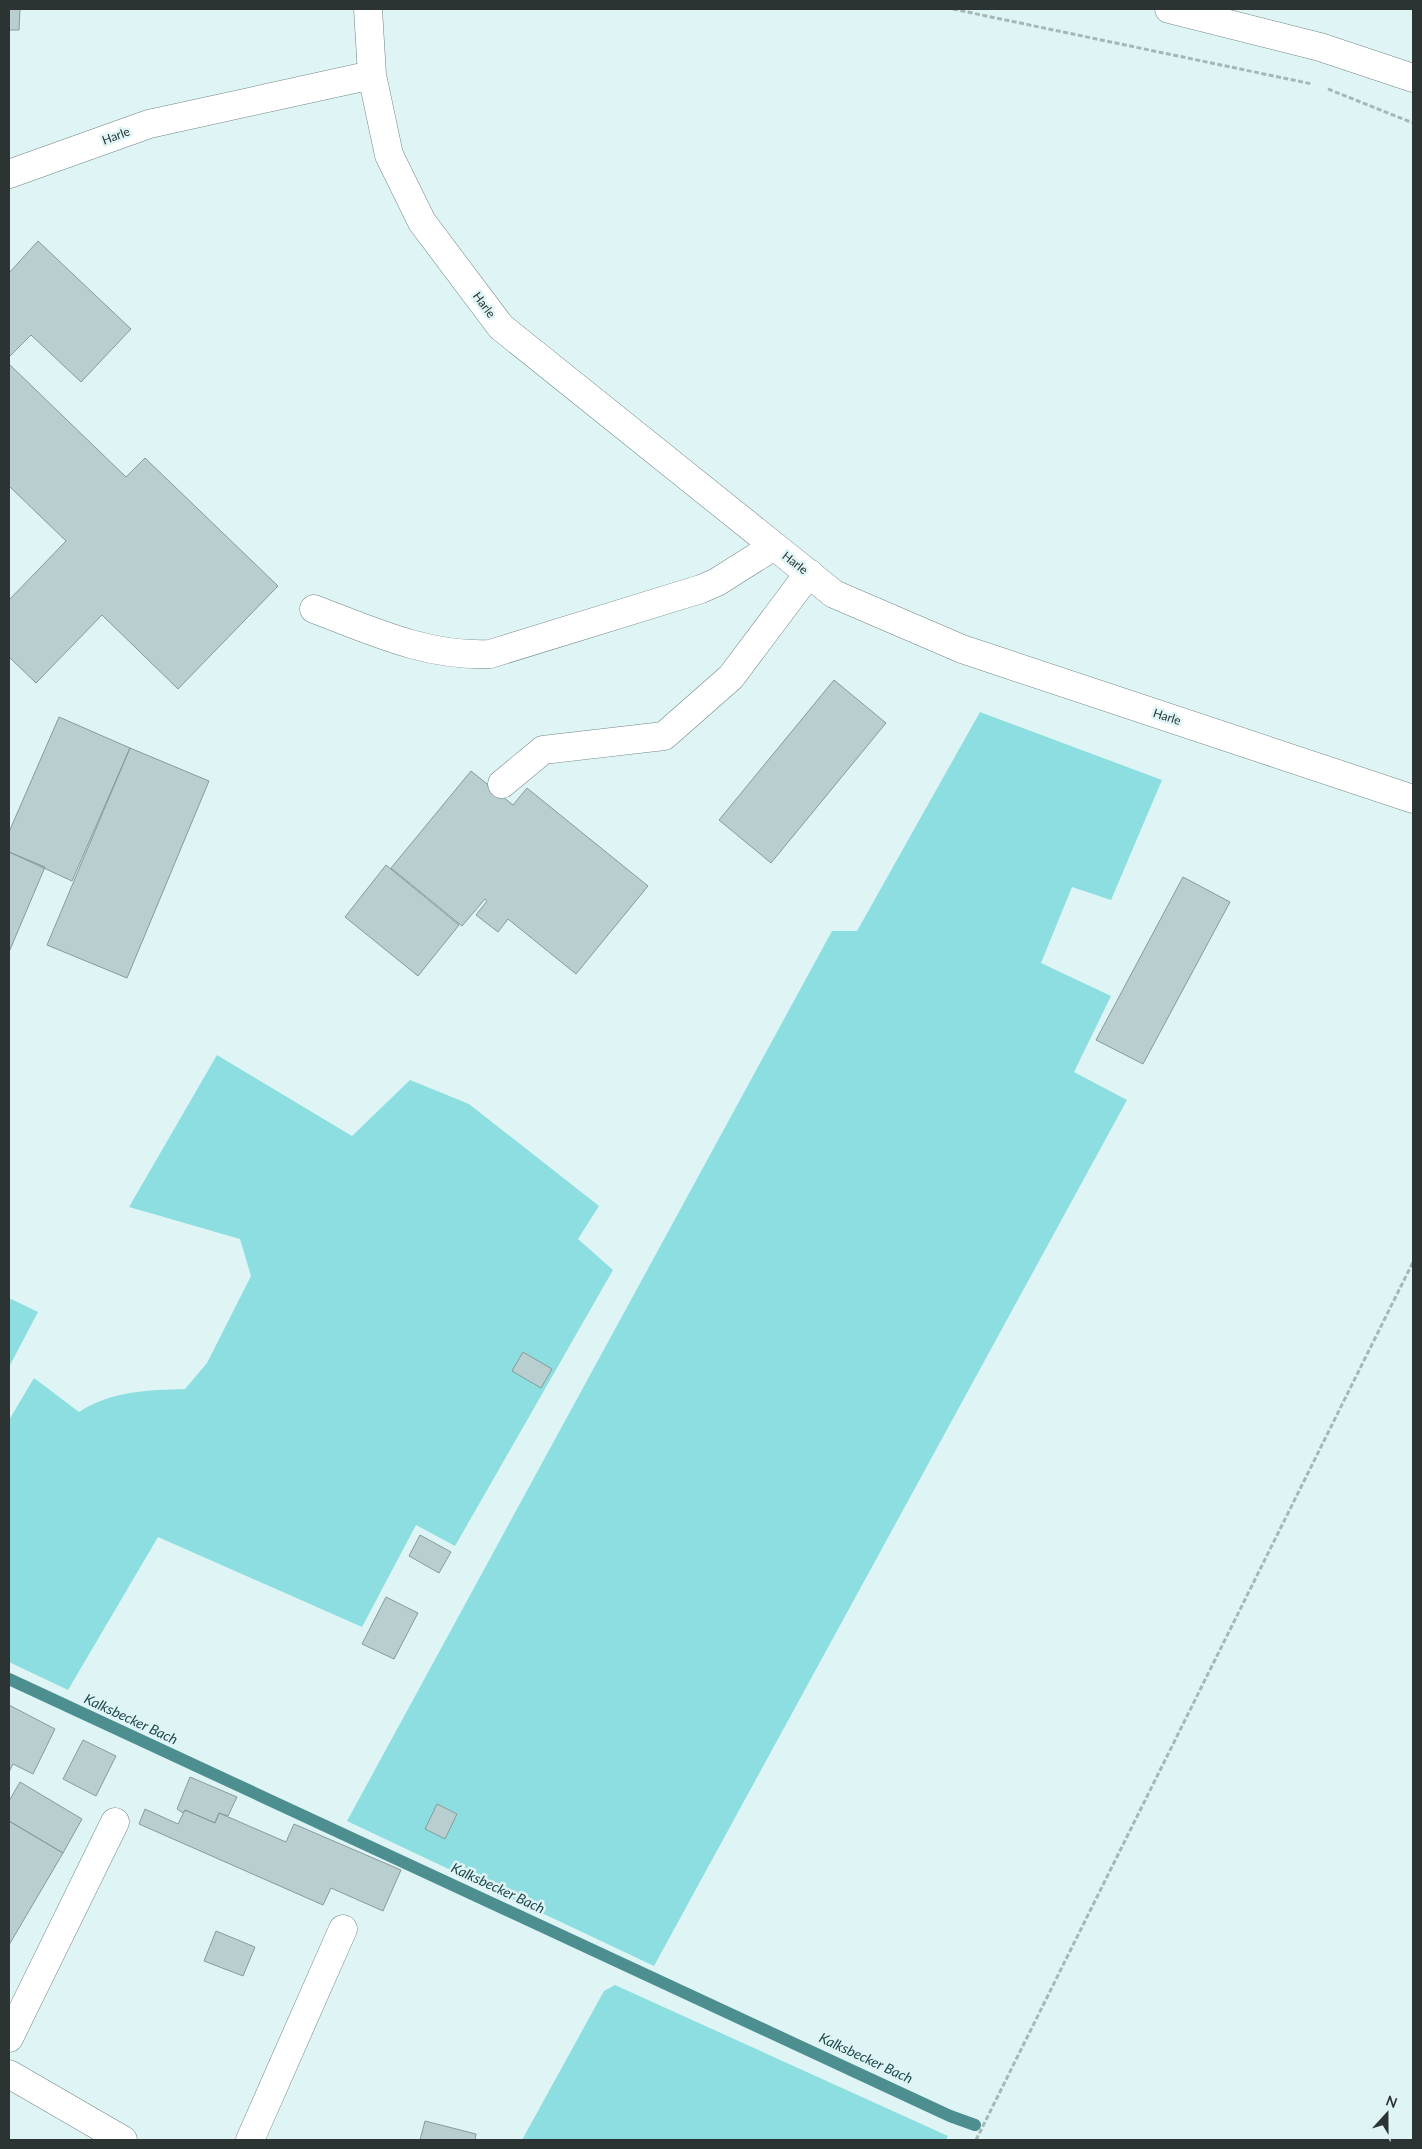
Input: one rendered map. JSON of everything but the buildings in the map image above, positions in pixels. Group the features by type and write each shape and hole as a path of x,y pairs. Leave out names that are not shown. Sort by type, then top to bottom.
{"street":[{"name":"Harle","path":"368,9 372,75 389,155 422,222 501,327 834,594 962,649 1413,799"},
{"path":"1169,9 1320,47 1413,78"},
{"name":"Harle","path":"9,174 150,124 372,75"},
{"path":"314,609 416,646 465,655 490,654 701,589 716,582 774,546"},
{"path":"502,784 543,750 664,736 731,677 809,573"},
{"path":"9,2038 116,1822"},
{"path":"250,2140 343,1929"},
{"path":"9,2074 122,2140"}],"path":[{"path":"953,9 1317,85"},
{"path":"1326,88 1413,123"},
{"path":"976,2140 1413,1262"}],"shaded area":[{"path":"980,712 1162,780 1111,900 1072,887 1041,963 1111,996 1074,1072 1127,1100 654,1966 347,1821 832,931 857,931"},
{"path":"217,1055 352,1136 410,1080 469,1104 599,1206 578,1239 613,1270 455,1546 416,1525 362,1627 158,1537 68,1690 9,1662 9,1420 34,1378 79,1412 104,1400 130,1393 185,1389 207,1363 251,1276 240,1239 129,1207"},
{"path":"9,1298 38,1312 9,1367"},
{"path":"615,1985 948,2136 946,2140 522,2140 604,1991"}],"waterway":[{"name":"Kalksbecker Bach","path":"9,1679 950,2116 975,2125"}]}
